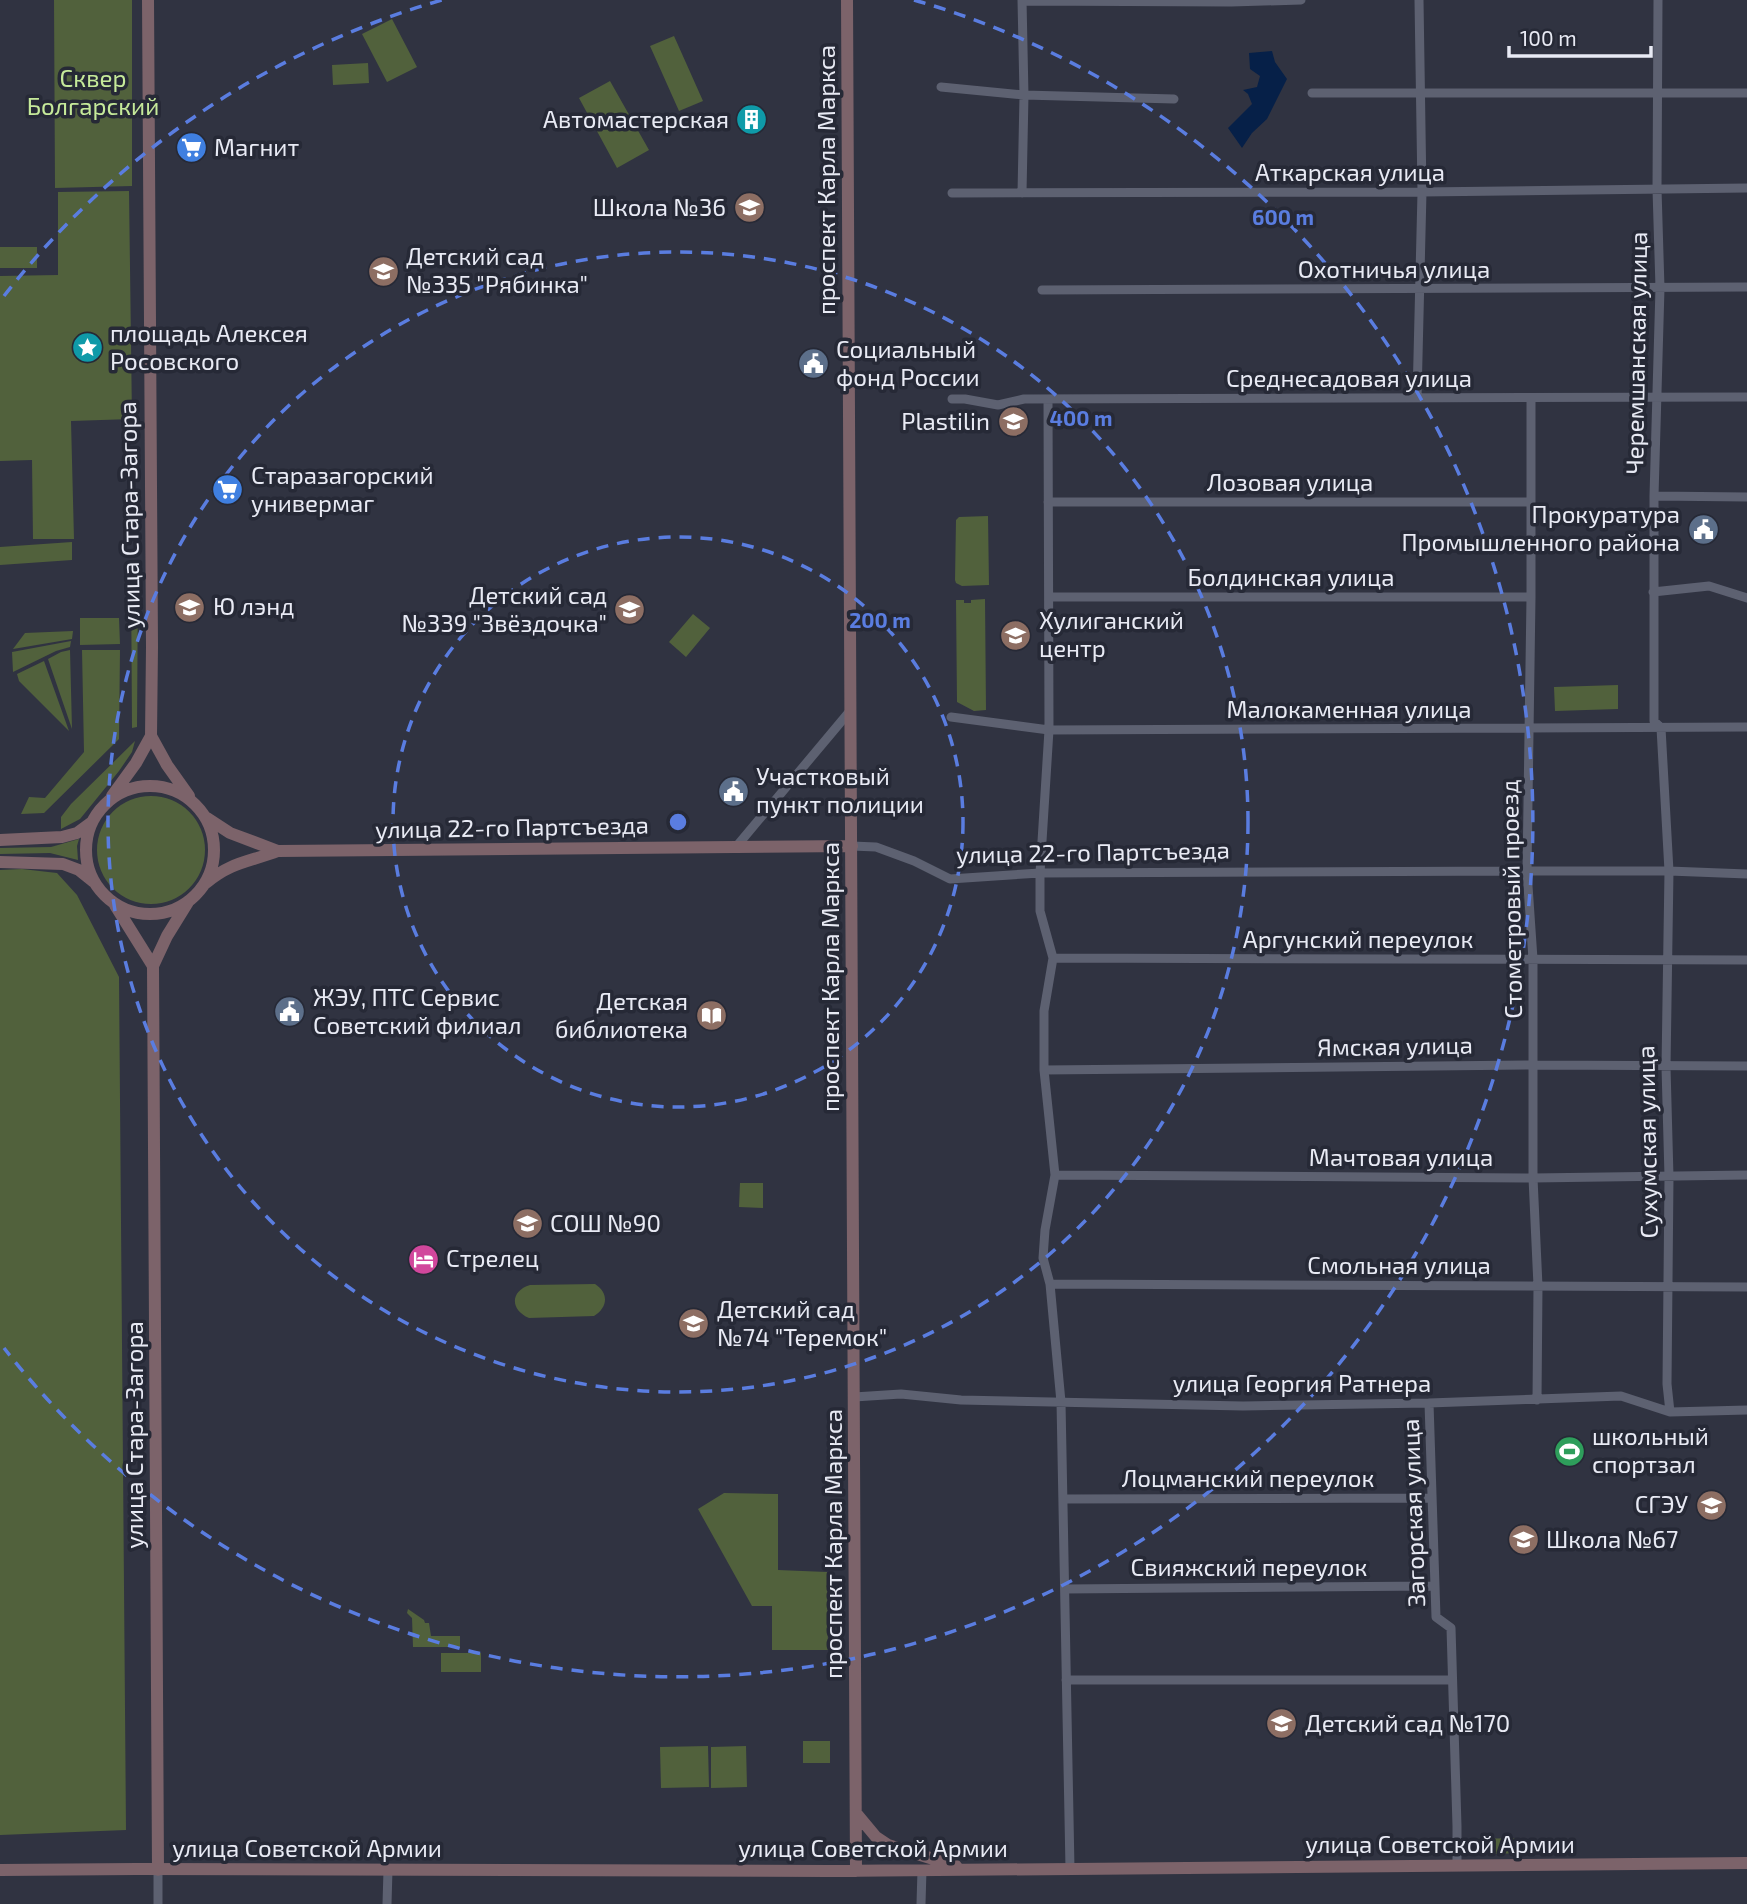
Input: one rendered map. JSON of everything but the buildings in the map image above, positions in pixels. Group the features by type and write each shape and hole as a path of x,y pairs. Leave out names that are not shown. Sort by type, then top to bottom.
{"main road":[{"name":"улица Стара-Загора","path":"112,796 136,763 151,736 148,0"},
{"name":"проспект Карла Маркса","path":"847,0 856,1871"},
{"name":"улица Стара-Загора","path":"151,736 193,802"},
{"path":"0,840 62,837 77,833 92,822 112,796 132,788 151,786 173,791 193,802 207,818 214,840 213,865 206,883 188,902 166,913 144,914 116,905"},
{"name":"улица 22-го Партсъезда","path":"207,818 230,833 278,851"},
{"path":"92,822 86,840 87,860 95,882"},
{"name":"улица 22-го Партсъезда","path":"206,883 232,865 278,851 852,846"},
{"path":"0,862 63,864 79,870 95,882 116,905 153,966"},
{"name":"улица Стара-Загора","path":"158,1870 153,966 167,936 188,902"},
{"path":"856,1813 876,1837 888,1845 966,1870"},
{"name":"улица Советской Армии","path":"0,1870 856,1871 1747,1863"}],"street":[{"path":"1022,193 1022,1 1301,0"},
{"path":"1417,398 1422,192 1419,0"},
{"name":"Черемшанская улица","path":"1658,0 1657,189 1660,288 1654,496 1654,721 1661,728 1669,872"},
{"path":"941,87 1024,95 1174,99"},
{"path":"1312,93 1747,93"},
{"name":"Аткарская улица","path":"952,193 1747,188"},
{"name":"Охотничья улица","path":"1042,290 1747,287"},
{"name":"Стометровый проезд","path":"1531,397 1527,871 1534,959 1533,1178 1538,1286 1537,1400"},
{"name":"Среднесадовая улица","path":"952,399 998,405 1024,399 1747,397"},
{"path":"1048,399 1049,730 1040,911 1053,958 1044,1010 1044,1070 1055,1175 1043,1258 1050,1284 1061,1402 1070,1869"},
{"path":"1654,496 1747,497"},
{"name":"Лозовая улица","path":"1048,502 1531,502"},
{"path":"1653,592 1709,586 1747,598"},
{"name":"Болдинская улица","path":"1050,597 1531,597"},
{"path":"736,847 851,710"},
{"name":"Малокаменная улица","path":"951,717 1049,730 1747,727"},
{"name":"улица 22-го Партсъезда","path":"852,846 876,848 914,861 950,879 1041,873 1527,871 1747,874"},
{"name":"Сухумская улица","path":"1669,872 1666,1067 1669,1177 1667,1384 1670,1412"},
{"name":"Аргунский переулок","path":"1053,958 1747,960"},
{"name":"Ямская улица","path":"1044,1070 1533,1065 1747,1066"},
{"name":"Мачтовая улица","path":"1055,1175 1533,1178 1747,1175"},
{"name":"Смольная улица","path":"1050,1284 1747,1287"},
{"name":"улица Георгия Ратнера","path":"854,1397 901,1394 961,1400 1243,1406 1429,1404 1621,1396 1670,1412 1747,1410"},
{"name":"Загорская улица","path":"1429,1404 1436,1617 1451,1628 1457,1866"},
{"name":"Лоцманский переулок","path":"1063,1499 1432,1498"},
{"name":"Свияжский переулок","path":"1065,1588 1434,1586"},
{"path":"1066,1680 1452,1680"},
{"name":"улица Стара-Загора","path":"158,1870 158,1904"},
{"path":"387,1904 388,1870"},
{"path":"921,1904 922,1870"}],"green space":[{"name":"Сквер Болгарский","path":"54,0 132,0 132,186 55,188"},
{"path":"392,19 417,67 387,82 362,34"},
{"path":"674,36 703,101 679,111 650,46"},
{"path":"368,63 369,83 333,85 332,65"},
{"path":"610,81 649,150 617,168 579,98"},
{"name":"площадь Алексея Росовского","path":"129,191 132,419 71,421 74,539 33,539 32,460 0,461 0,276 58,275 58,192"},
{"path":"0,247 37,247 37,268 0,268"},
{"path":"988,516 989,585 962,586 955,580 956,520 959,517"},
{"path":"72,542 72,560 0,565 0,547"},
{"path":"131,570 138,573 137,727 132,728"},
{"path":"985,599 986,710 974,711 957,702 956,600 971,603 971,600"},
{"path":"693,614 710,628 686,657 669,642"},
{"path":"80,618 119,618 120,644 80,645"},
{"path":"73,631 72,639 13,649 25,633"},
{"path":"71,641 70,647 13,672 12,652"},
{"path":"70,650 72,729 48,659"},
{"path":"82,650 120,650 119,739 44,813 21,814 29,797 45,798 84,752"},
{"path":"44,661 69,731 19,681 17,674"},
{"path":"1618,685 1618,709 1555,711 1554,687"},
{"path":"135,741 132,752 119,771 80,819 61,829 61,817 71,804"},
{"path":"151,796 172,800 189,812 201,829 205,850 201,871 189,888 172,900 151,904 130,900 113,888 101,871 97,850 101,829 113,812 130,800"},
{"path":"79,839 78,860 50,853 0,854 0,848 51,847"},
{"path":"22,869 57,873 77,895 119,977 126,1830 0,1835 0,870"},
{"path":"740,1183 763,1183 763,1208 739,1207"},
{"path":"595,1284 603,1292 605,1300 594,1316 529,1318 516,1306 516,1296 530,1285"},
{"path":"724,1493 778,1494 778,1570 827,1572 828,1650 772,1650 772,1606 752,1606 698,1509"},
{"path":"408,1609 425,1623 429,1623 431,1636 460,1636 460,1647 413,1647 412,1618 407,1613"},
{"path":"441,1653 481,1653 481,1672 441,1672"},
{"path":"803,1741 830,1741 830,1763 803,1763"},
{"path":"708,1746 709,1787 661,1788 660,1747"},
{"path":"746,1746 747,1787 711,1788 711,1747"},
{"path":"1520,1838 1520,1853 1469,1855 1469,1839"}],"water":[{"path":"1272,51 1275,62 1287,79 1267,119 1252,133 1242,148 1228,128 1252,104 1243,90 1257,87 1260,76 1250,69 1249,53"}],"place":[{"name":"Автомастерская","path":"752,120"},
{"name":"Магнит","path":"191,148"},
{"name":"Школа №36","path":"749,208"},
{"name":"Детский сад №335 \"Рябинка\"","path":"383,271"},
{"name":"площадь Алексея Росовского","path":"87,348"},
{"name":"Социальный фонд России","path":"813,364"},
{"name":"Plastilin","path":"1013,422"},
{"name":"Старазагорский универмаг","path":"228,490"},
{"name":"Прокуратура Промышленного района","path":"1703,529"},
{"name":"Ю лэнд","path":"190,607"},
{"name":"Детский сад №339 \"Звёздочка\"","path":"630,610"},
{"name":"Хулиганский центр","path":"1016,635"},
{"name":"Участковый пункт полиции","path":"733,791"},
{"name":"ЖЭУ, ПТС Сервис Советский филиал","path":"290,1012"},
{"name":"Детская библиотека","path":"711,1016"},
{"name":"СОШ №90","path":"527,1224"},
{"name":"Стрелец","path":"423,1259"},
{"name":"Детский сад №74 \"Теремок\"","path":"694,1324"},
{"name":"школьный спортзал","path":"1569,1451"},
{"name":"СГЭУ","path":"1711,1505"},
{"name":"Школа №67","path":"1523,1540"},
{"name":"Детский сад №170","path":"1282,1724"}]}
